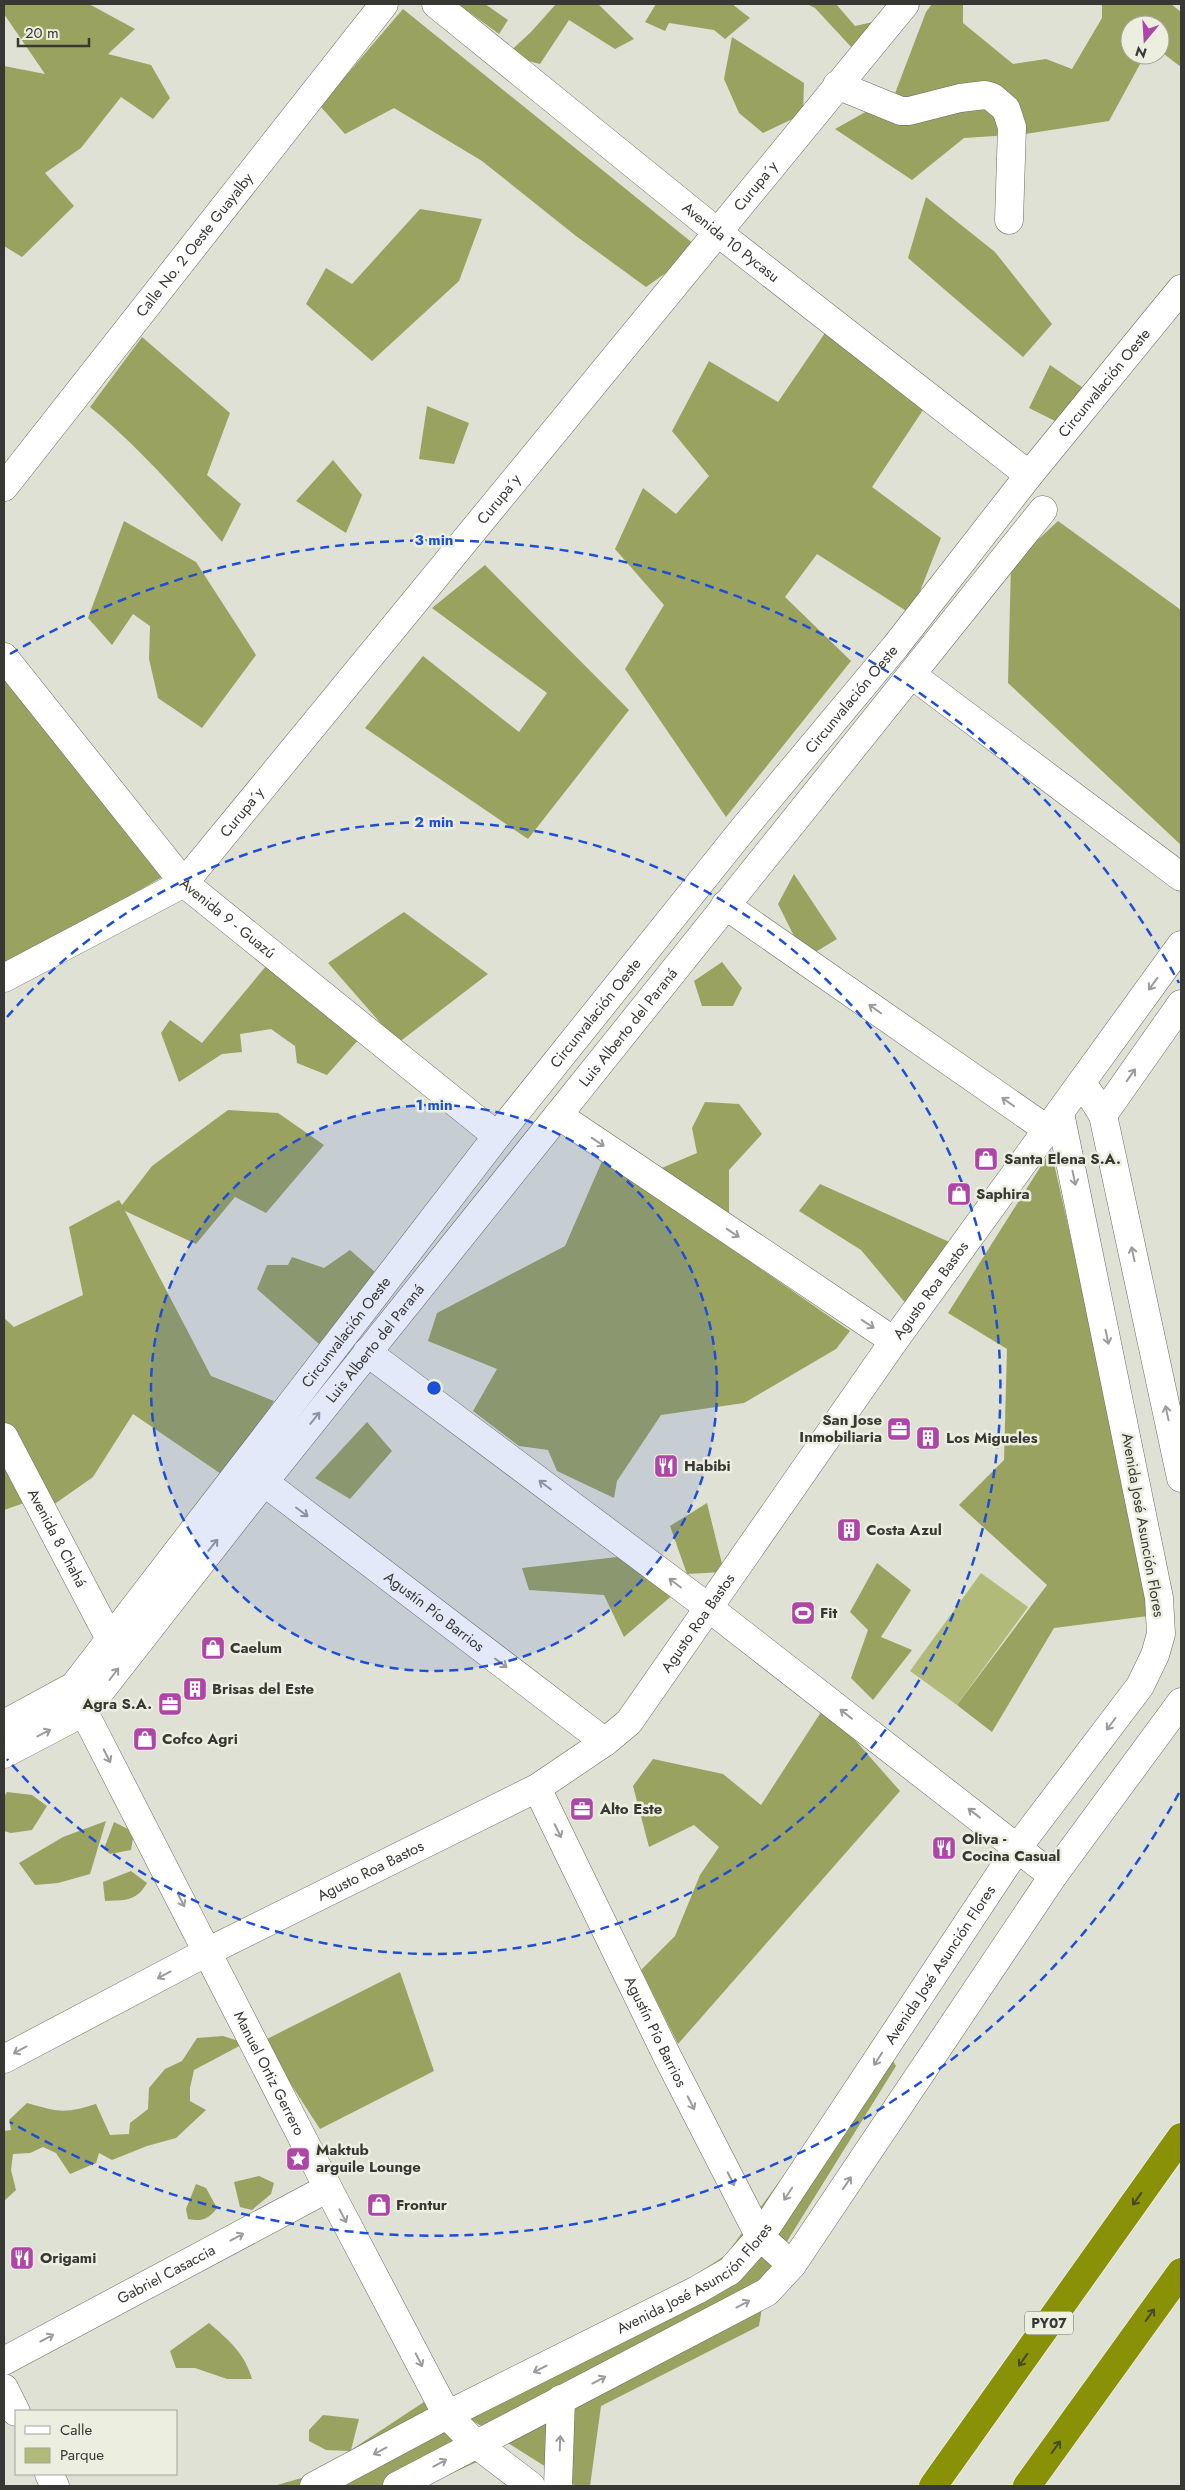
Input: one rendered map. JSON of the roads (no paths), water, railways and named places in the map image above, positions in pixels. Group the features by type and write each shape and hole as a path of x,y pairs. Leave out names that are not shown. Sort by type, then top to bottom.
{"highway":[{"name":"PY07","path":"933,2486 1181,2137"},
{"path":"1027,2486 1181,2272"}],"street":[{"name":"Calle No. 2 Oeste Guayalby","path":"4,487 384,4"},
{"name":"Avenida 10 Pycasu","path":"436,4 716,231 1029,475"},
{"name":"Curupa´y","path":"4,978 184,883 716,231 905,4"},
{"path":"837,85 901,111 960,98 984,95 992,97 1006,109 1012,127 1009,220"},
{"name":"Circunvalación Oeste","path":"4,1724 74,1686 497,1136 738,836 896,647 1029,475 1181,289"},
{"name":"Luis Alberto del Paraná","path":"4,1754 84,1712 367,1352 912,676 1043,510"},
{"name":"Avenida 9 - Guazú","path":"4,656 184,883 497,1136"},
{"path":"912,676 1181,877"},
{"path":"725,906 1054,1122"},
{"name":"Agusto Roa Bastos","path":"4,2059 207,1952 536,1788 605,1742 630,1722 894,1341 1181,945"},
{"path":"1103,1115 1181,1004"},
{"path":"1079,1086 1089,1093 1103,1115 1181,1478"},
{"path":"558,1115 894,1341"},
{"name":"Avenida José Asunción Flores","path":"314,2486 447,2415 697,2290 730,2271 760,2237 1018,1846 1170,1645 1161,1634 1159,1598 1054,1122"},
{"path":"367,1352 709,1608 1018,1846 1053,1876"},
{"name":"Avenida 8 Chahá","path":"4,1437 110,1639"},
{"name":"Agustín Pío Barrios","path":"264,1482 605,1742"},
{"path":"397,2486 767,2292 792,2265 1053,1876 1181,1702"},
{"name":"Manuel Ortiz Gerrero","path":"84,1712 328,2188 447,2415 476,2444 532,2486"},
{"name":"Agustín Pío Barrios","path":"536,1788 666,2054 760,2237 792,2265"},
{"name":"Gabriel Casaccia","path":"4,2361 328,2188"},
{"path":"4,2388 15,2410"},
{"path":"558,2486 561,2399"}],"place":[{"name":"Santa Elena S.A.","path":"986,1159"},
{"name":"Saphira","path":"959,1194"},
{"name":"San Jose Inmobiliaria","path":"899,1429"},
{"name":"Los Migueles","path":"928,1438"},
{"name":"Habibi","path":"666,1466"},
{"name":"Costa Azul","path":"849,1530"},
{"name":"Fit","path":"803,1613"},
{"name":"Caelum","path":"213,1648"},
{"name":"Brisas del Este","path":"195,1689"},
{"name":"Agra S.A.","path":"170,1704"},
{"name":"Cofco Agri","path":"145,1739"},
{"name":"Alto Este","path":"582,1809"},
{"name":"Oliva - Cocina Casual","path":"944,1848"},
{"name":"Maktub arguile Lounge","path":"298,2159"},
{"name":"Frontur","path":"379,2205"},
{"name":"Origami","path":"22,2258"}]}
